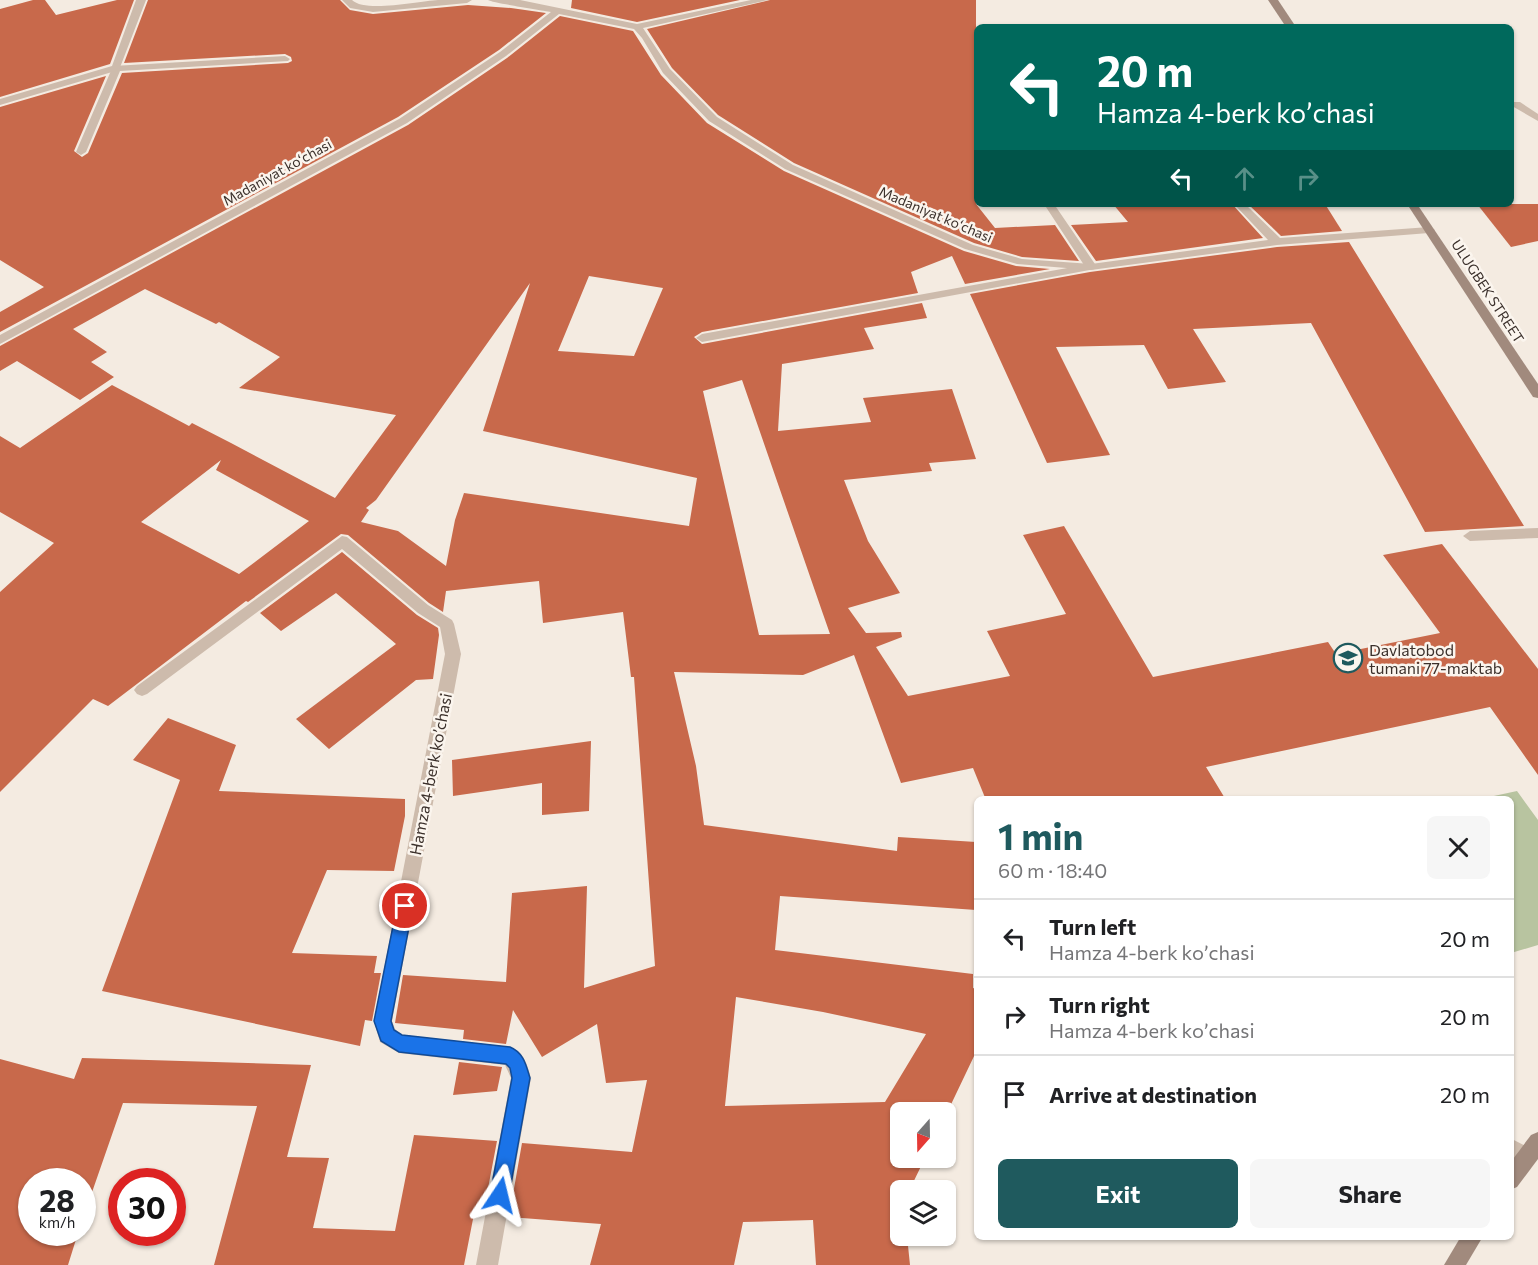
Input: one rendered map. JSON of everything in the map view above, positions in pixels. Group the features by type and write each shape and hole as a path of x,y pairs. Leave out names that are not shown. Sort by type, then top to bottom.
{"street":[{"path":"81,152 141,0"},
{"path":"347,0 353,6 373,9 467,0"},
{"path":"493,0 507,0 637,27 764,0"},
{"path":"1273,0 1289,24"},
{"name":"Madaniyat koʻchasi","path":"0,340 403,121 503,54 556,12"},
{"name":"Madaniyat koʻchasi","path":"637,27 646,37 666,70 713,119 789,167 969,247 1021,262 1091,267 1277,242 1429,230"},
{"path":"0,102 116,68 285,58"},
{"path":"1516,104 1538,118"},
{"path":"702,338 1091,267 1051,207"},
{"path":"1242,207 1277,242"},
{"name":"ULUGBEK STREET","path":"1414,207 1538,394"},
{"path":"1470,536 1538,533"},
{"name":"Hamza 4-berk koʼchasi","path":"142,690 342,541 423,609 447,624 453,654 383,1021 387,1035 399,1044 510,1056 517,1064 521,1078 487,1265"},
{"path":"1514,1172 1525,1149"},
{"path":"1454,1265 1471,1240"}],"green space":[{"path":"1517,791 1538,820 1538,945 1514,952 1514,796 1494,796"}],"building":[{"path":"33,0 45,0 56,15 117,0 134,0 110,64 0,97 0,9"},
{"path":"148,0 340,0 350,10 373,14 468,5 546,13 499,50 398,117 0,332 0,312 44,287 0,260 0,107 106,76 74,151 82,157 88,153 122,73 292,61 291,57 285,54 124,63"},
{"path":"572,0 740,0 637,22 571,8"},
{"path":"770,0 976,0 974,207 978,207 995,228 1055,225 1079,261 1022,257 974,243 794,163 718,115 672,68 647,29"},
{"path":"560,16 633,31 661,75 707,123 784,171 964,251 1016,266 1050,269 965,284 952,256 911,272 918,293 702,332 694,337 702,344 922,303 927,318 864,328 874,349 782,364 778,431 871,422 863,398 952,389 976,459 929,463 932,471 844,480 868,541 900,593 848,608 866,633 901,632 902,637 876,647 908,696 1010,676 987,631 1066,614 1023,535 1064,526 1153,677 1328,642 1336,654 1440,633 1383,555 1442,544 1538,669 1538,775 1490,707 1206,767 1224,796 984,796 973,768 901,783 854,655 803,675 674,672 696,766 704,825 897,851 898,837 974,842 974,910 780,896 775,950 973,974 974,1056 952,1102 890,1102 890,1168 920,1168 914,1180 890,1180 890,1246 908,1246 910,1265 816,1265 813,1220 743,1222 734,1265 590,1265 601,1224 509,1217 522,1143 632,1152 647,1080 606,1083 597,1024 542,1057 513,1010 506,1044 463,1039 464,1030 395,1023 403,975 506,982 512,893 587,886 584,988 655,966 634,677 631,677 623,612 543,623 539,581 446,591 443,612 429,603 348,535 341,534 248,602 246,601 108,706 93,699 0,792 0,592 54,543 0,512 0,436 20,448 112,385 189,426 192,423 335,498 396,415 239,388 280,357 219,322 216,324 145,289 73,329 107,352 91,362 114,377 80,400 17,361 0,371 0,346 408,125 507,58","holes":["589,276 663,288 634,356 558,351","530,283 483,431 697,478 689,526 464,493 455,520 446,566 398,531 361,522 369,510 366,508 376,500","742,380 830,634 759,635 703,391","221,460 216,470 309,521 239,574 141,522","736,997 823,1012 926,1034 885,1102 725,1106"]},
{"path":"1538,204 1538,241 1511,247 1479,207"},
{"path":"1116,207 1235,207 1263,238 1096,261 1071,225 1128,222"},
{"path":"1251,207 1327,207 1342,231 1281,236"},
{"path":"1349,242 1524,526 1425,532 1311,323 1193,329 1226,382 1168,389 1144,345 1056,347 1110,455 1047,463 970,294 1090,272 1277,247"},
{"path":"342,552 417,615 438,628 439,635 433,679 416,680 329,749 296,719 396,644 336,593 281,631 260,613"},
{"path":"168,718 236,745 219,791 405,799 405,816 394,871 327,870 292,953 377,956 374,973 381,973 372,1021 365,1020 360,1046 102,991 180,780 133,760"},
{"path":"591,741 589,811 542,815 542,783 453,796 452,760"},
{"path":"82,1058 311,1065 287,1157 329,1158 313,1228 395,1231 414,1135 497,1141 483,1215 474,1214 464,1265 214,1265 257,1106 123,1103 96,1181 96,1168 18,1168 18,1246 74,1246 68,1265 0,1265 0,1059 74,1079"},
{"path":"459,1062 502,1067 497,1091 453,1095"}],"place":[{"name":"Davlatobod tumani 77-maktab","path":"1348,658"}],"route":[{"path":"405,906 383,1021 387,1035 399,1044 510,1056 517,1064 521,1078 500,1195"}]}
